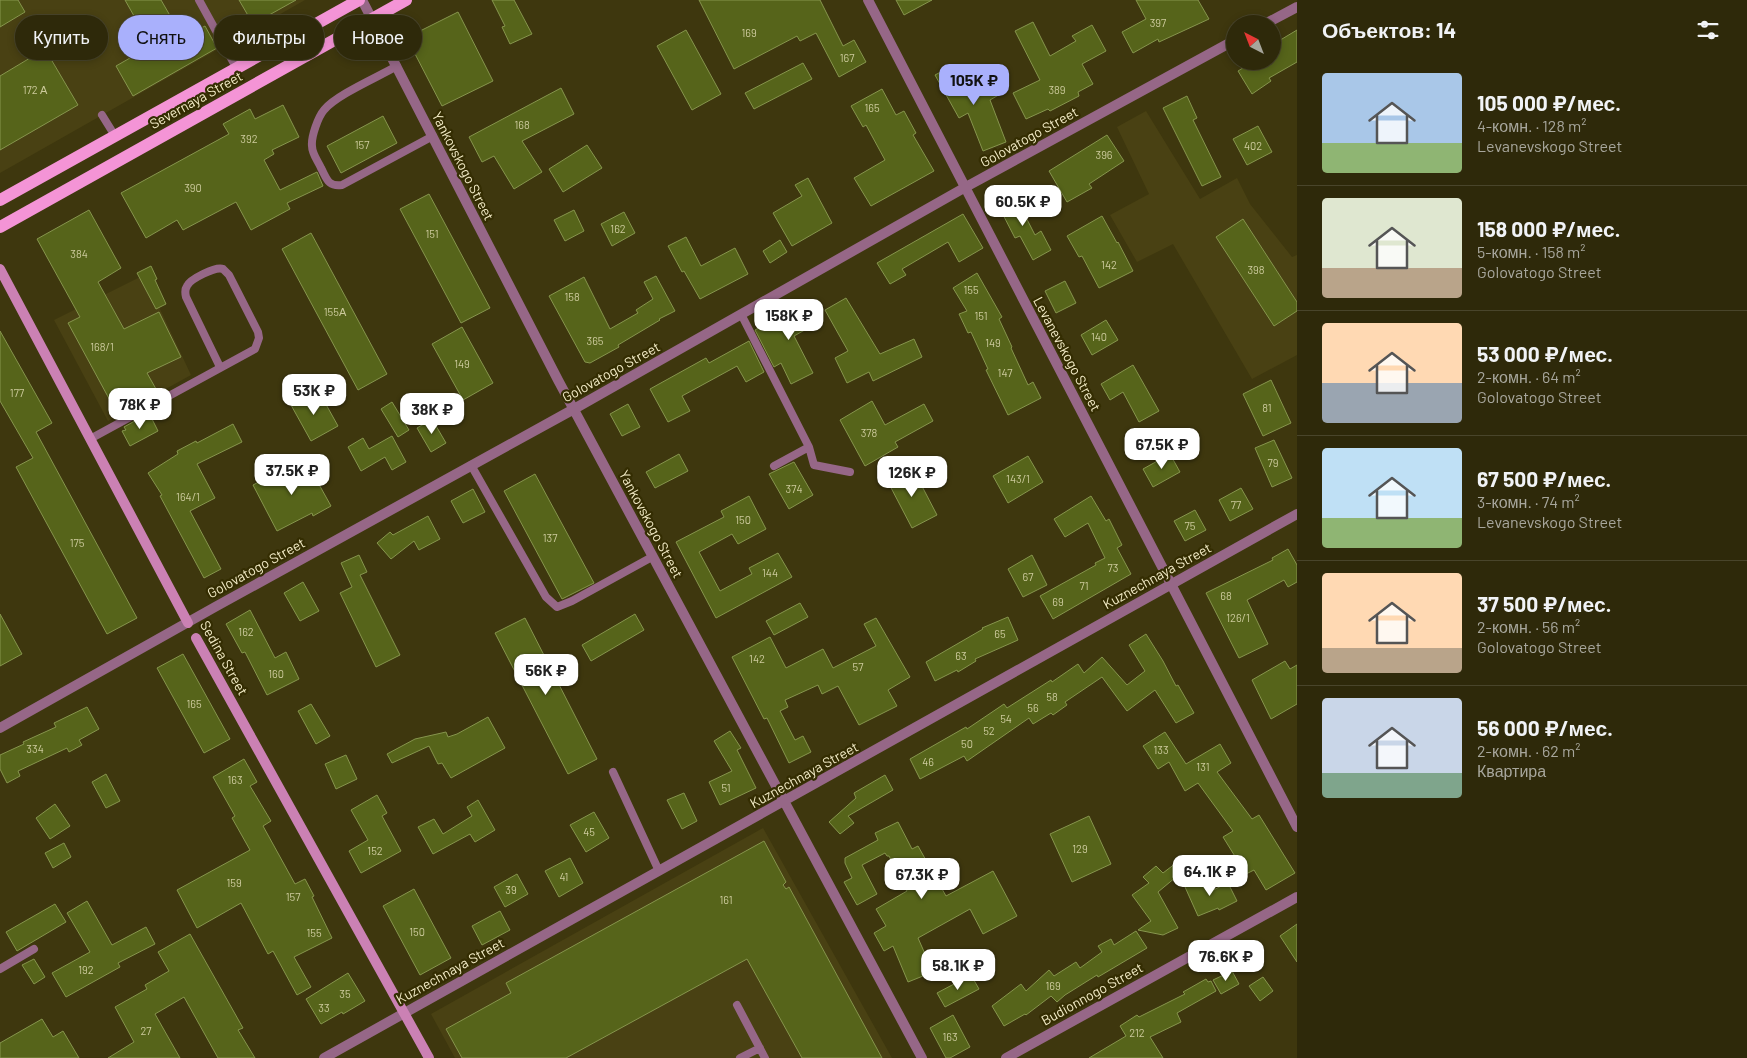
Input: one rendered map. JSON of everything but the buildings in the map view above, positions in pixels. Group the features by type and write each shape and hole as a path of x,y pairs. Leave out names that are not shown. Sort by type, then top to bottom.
{"main road":[{"name":"Severnaya Street","path":"0,200 361,0"},
{"name":"Severnaya Street","path":"381,15 406,0"},
{"name":"Severnaya Street","path":"0,227 334,42"},
{"name":"Sedina Street","path":"0,269 188,623"},
{"name":"Sedina Street","path":"196,638 429,1058"}],"street":[{"name":"Yankovskogo Street","path":"361,0 370,15"},
{"name":"Levanevskogo Street","path":"868,0 1297,827"},
{"path":"1281,15 1297,6"},
{"name":"Golovatogo Street","path":"0,728 574,409 964,188 1226,45"},
{"name":"Yankovskogo Street","path":"394,60 652,557 922,1058"},
{"name":"Kuznechnaya Street","path":"324,1058 1297,514"},
{"name":"Sedina Street","path":"188,623 196,638"},
{"name":"Budionnogo Street","path":"1006,1058 1297,897"}],"lane":[{"path":"199,0 237,68"},
{"path":"397,66 332,102 322,111 316,124 312,146 314,154 329,182 334,186 342,186 433,136"},
{"path":"102,114 115,136"},
{"path":"90,438 255,349 260,338 229,275 223,269 218,268 192,280 187,284 185,291 186,298 220,367"},
{"path":"741,314 809,447 814,465 850,472"},
{"path":"774,466 809,447"},
{"path":"472,465 546,597 557,607 572,602 652,557"},
{"path":"613,772 659,871"},
{"path":"0,969 34,948"},
{"path":"737,1005 765,1058"},
{"path":"740,1058 760,1048"}],"shaded area":[{"path":"0,0 305,0 279,15 214,15 214,52 204,57 204,15 118,15 118,60 199,60 0,173"},
{"path":"1146,111 1200,199 1237,178 1250,204 1292,257 1297,255 1297,355 1252,379 1173,244 1137,262 1110,215 1149,194 1117,127"},
{"path":"144,275 191,375 108,421 54,320"},
{"path":"763,828 892,1058 455,1058 431,1014"}]}
